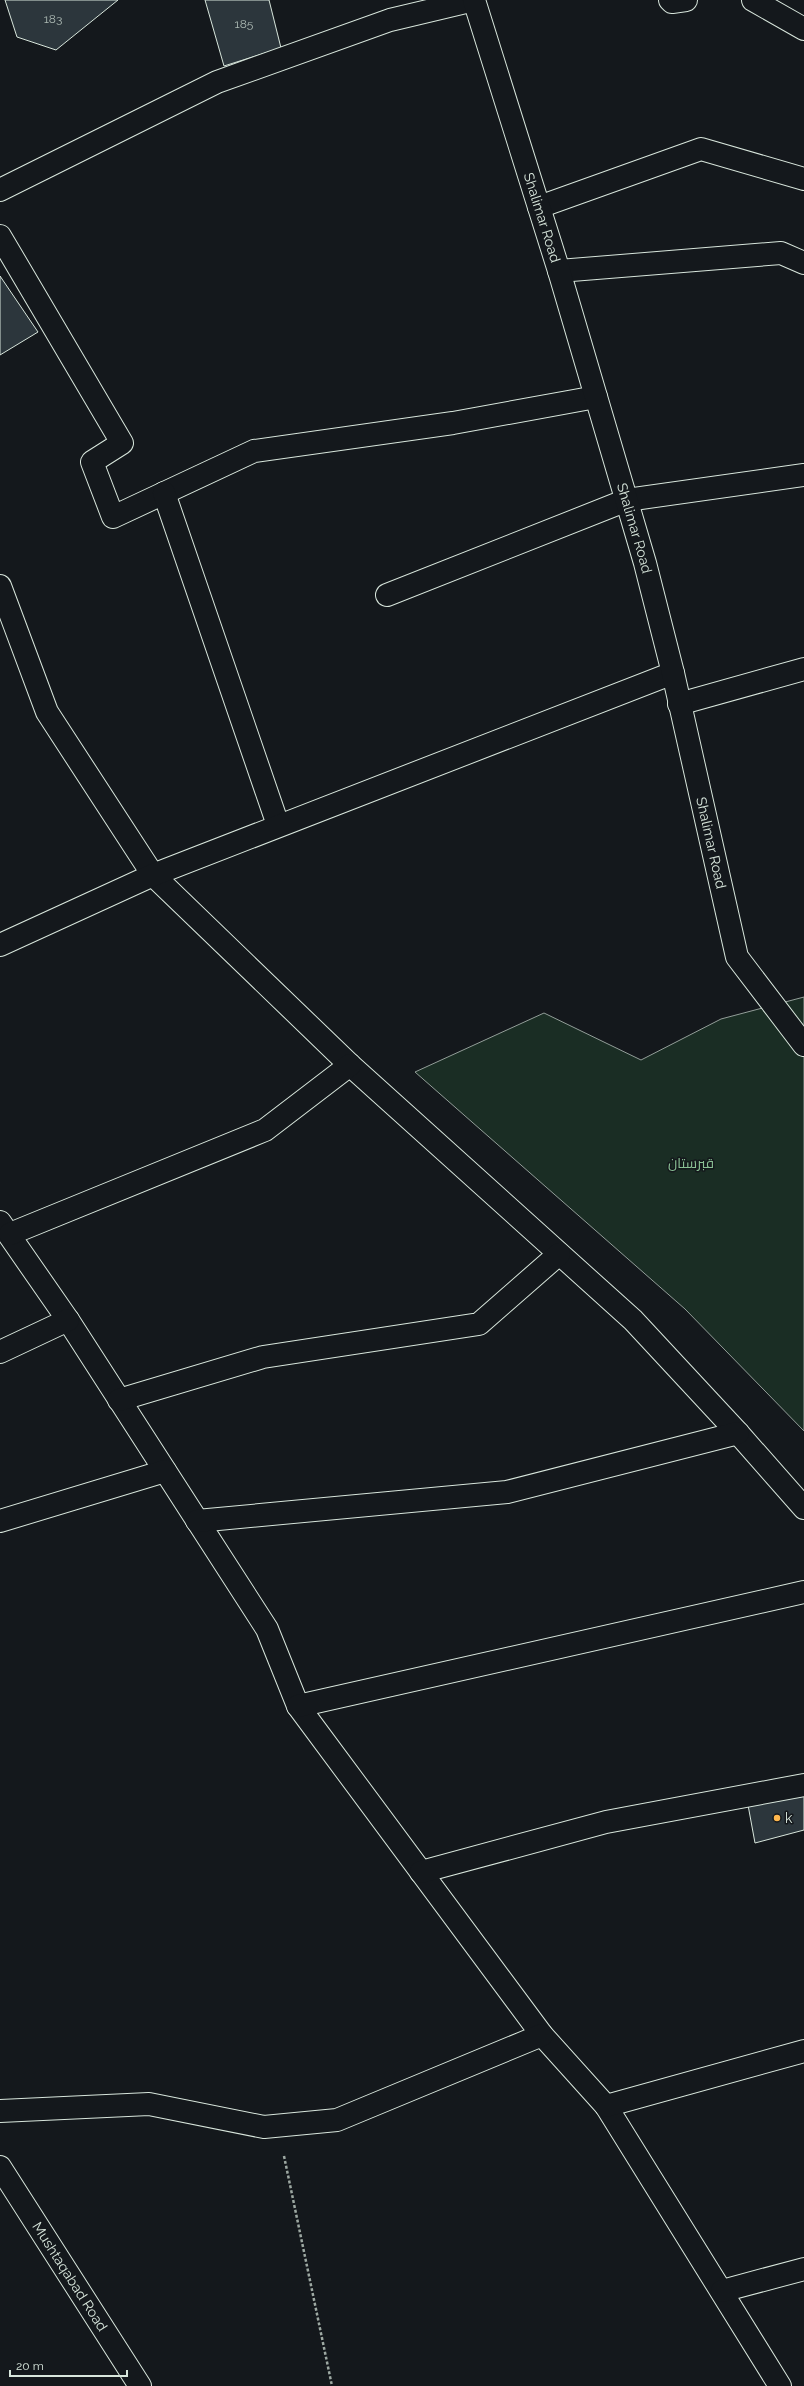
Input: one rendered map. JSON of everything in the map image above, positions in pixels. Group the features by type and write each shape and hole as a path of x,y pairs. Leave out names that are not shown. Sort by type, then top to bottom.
{"street":[{"path":"0,190 217,82 390,20 474,0"},
{"name":"Shalimar Road","path":"474,0 559,271 627,500 673,673 737,957 804,1045"},
{"path":"670,0 672,2 686,0"},
{"path":"753,0 804,29"},
{"path":"539,207 701,149 804,179"},
{"path":"0,236 122,443 92,462 113,517 254,451 453,423 596,397"},
{"path":"559,271 781,253 804,263"},
{"path":"387,595 627,500 804,475"},
{"path":"164,493 278,825"},
{"path":"0,586 47,712 153,875 350,1065 633,1320 738,1433 804,1508"},
{"path":"679,704 804,669"},
{"path":"1,941 153,875 278,825 673,673"},
{"path":"350,1065 265,1130 5,1228 68,1320 267,1629 298,1706 542,2035 606,2106 780,2386"},
{"path":"119,1400 263,1357 479,1324 559,1254"},
{"path":"0,1352 68,1320"},
{"path":"197,1521 507,1492 738,1433"},
{"path":"0,1521 165,1471"},
{"path":"298,1706 804,1592"},
{"path":"421,1872 606,1822 804,1785"},
{"path":"0,2111 149,2104 264,2128 337,2120 542,2035"},
{"path":"606,2106 804,2051"},
{"name":"Mushtaqabad Road","path":"0,2167 140,2386"},
{"path":"722,2291 804,2269"}],"path":[{"path":"278,2126 332,2386"}],"green space":[{"name":"قبرستان","path":"804,997 804,1431 685,1309 415,1072 544,1013 641,1060 721,1019"}],"building":[{"path":"5,0 118,0 56,50 17,37"},
{"path":"205,0 269,0 281,48 224,66"},
{"path":"0,276 38,332 0,355"},
{"name":"k","path":"804,1796 804,1830 755,1843 748,1805"}],"place":[{"name":"k","path":"777,1818"}]}
